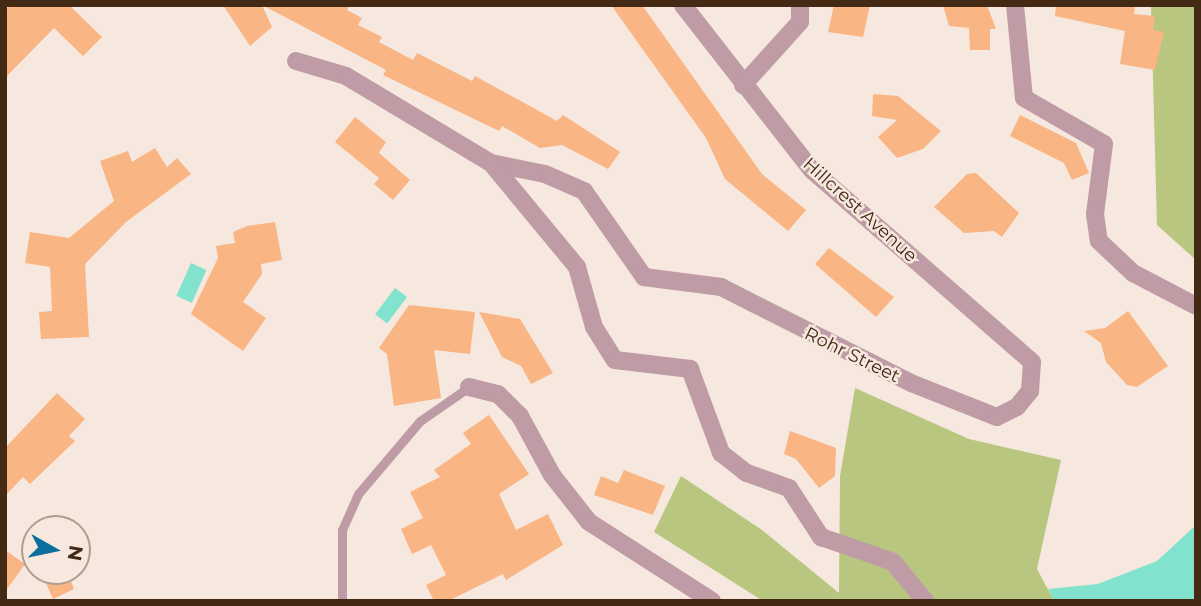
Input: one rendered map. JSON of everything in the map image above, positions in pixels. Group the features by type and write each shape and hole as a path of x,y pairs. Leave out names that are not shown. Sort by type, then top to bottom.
{"street":[{"name":"Hillcrest Avenue","path":"683,5 811,169 1032,362"},
{"path":"743,85 800,22 800,5"},
{"path":"1015,5 1024,97 1104,144 1095,214 1099,241 1133,273 1196,306"},
{"name":"Rohr Street","path":"296,61 346,76 491,163 545,174 584,191 644,277 721,287 758,301 806,335 997,418 1030,391 1032,362"},
{"path":"491,163 577,267 594,327 615,360 690,369 721,453 747,473 789,488 821,537 893,562 925,601"},
{"path":"469,387 498,394 520,416 552,475 590,522 712,601"}],"lane":[{"path":"342,601 342,530 358,494 420,421 469,387"}],"green space":[{"path":"1151,5 1196,5 1196,260 1157,225"},
{"path":"855,388 969,439 1061,460 1037,569 1054,601 763,601 654,532 681,476 762,530 839,593 840,476"}],"water":[{"path":"191,263 207,270 192,303 176,296"},
{"path":"395,288 407,297 387,323 375,314"},
{"path":"1196,525 1196,601 1054,601 1048,589 1098,584 1157,561"}],"building":[{"path":"11,5 69,5 102,37 83,56 54,28 5,78 5,11"},
{"path":"223,5 262,5 272,27 250,46"},
{"path":"262,5 350,5 347,10 362,18 358,25 382,37 379,42 413,60 417,53 472,81 475,76 557,121 563,115 620,152 608,169 562,145 540,148 502,126 499,131 383,75 386,70"},
{"path":"611,5 642,5 762,174 806,210 788,231 725,179 706,138"},
{"path":"834,5 870,5 863,37 828,32"},
{"path":"943,5 987,5 996,29 990,29 990,50 970,50 969,28 949,26"},
{"path":"1056,5 1135,5 1134,14 1155,16 1153,30 1164,32 1155,70 1120,64 1125,31 1055,16"},
{"path":"873,94 898,96 941,131 923,149 897,158 878,137 897,120 872,116"},
{"path":"1020,115 1076,143 1089,173 1072,180 1064,163 1010,136"},
{"path":"355,117 386,142 379,153 410,180 393,200 374,184 379,178 335,142"},
{"path":"155,148 167,167 177,158 191,174 126,222 85,264 89,337 41,339 39,312 52,311 50,267 25,263 30,232 69,238 114,201 100,161 128,151 132,162"},
{"path":"976,173 1019,213 1002,237 994,231 964,233 934,207 967,174"},
{"path":"275,222 282,260 261,264 262,274 243,302 266,318 243,351 191,314 218,258 216,246 235,243 233,232 247,226"},
{"path":"829,248 894,297 876,317 815,264"},
{"path":"409,305 475,312 470,354 434,350 441,398 394,406 387,354 379,348"},
{"path":"1128,311 1168,366 1137,387 1127,385 1106,362 1101,343 1084,331 1105,328"},
{"path":"479,312 520,319 553,373 531,384 521,366 502,357"},
{"path":"57,393 85,419 69,436 75,441 30,484 23,477 5,496 5,448"},
{"path":"489,415 529,474 499,494 516,530 548,514 563,545 506,580 503,574 448,601 434,601 426,585 446,575 431,545 412,554 401,529 423,518 410,492 440,477 434,470 471,444 463,433"},
{"path":"790,431 836,448 835,476 819,488 796,459 784,454"},
{"path":"624,470 665,486 653,515 594,495 601,476 618,483"},
{"path":"5,550 21,561 21,570 5,592"},
{"path":"47,585 72,585 74,589 53,599"}]}
